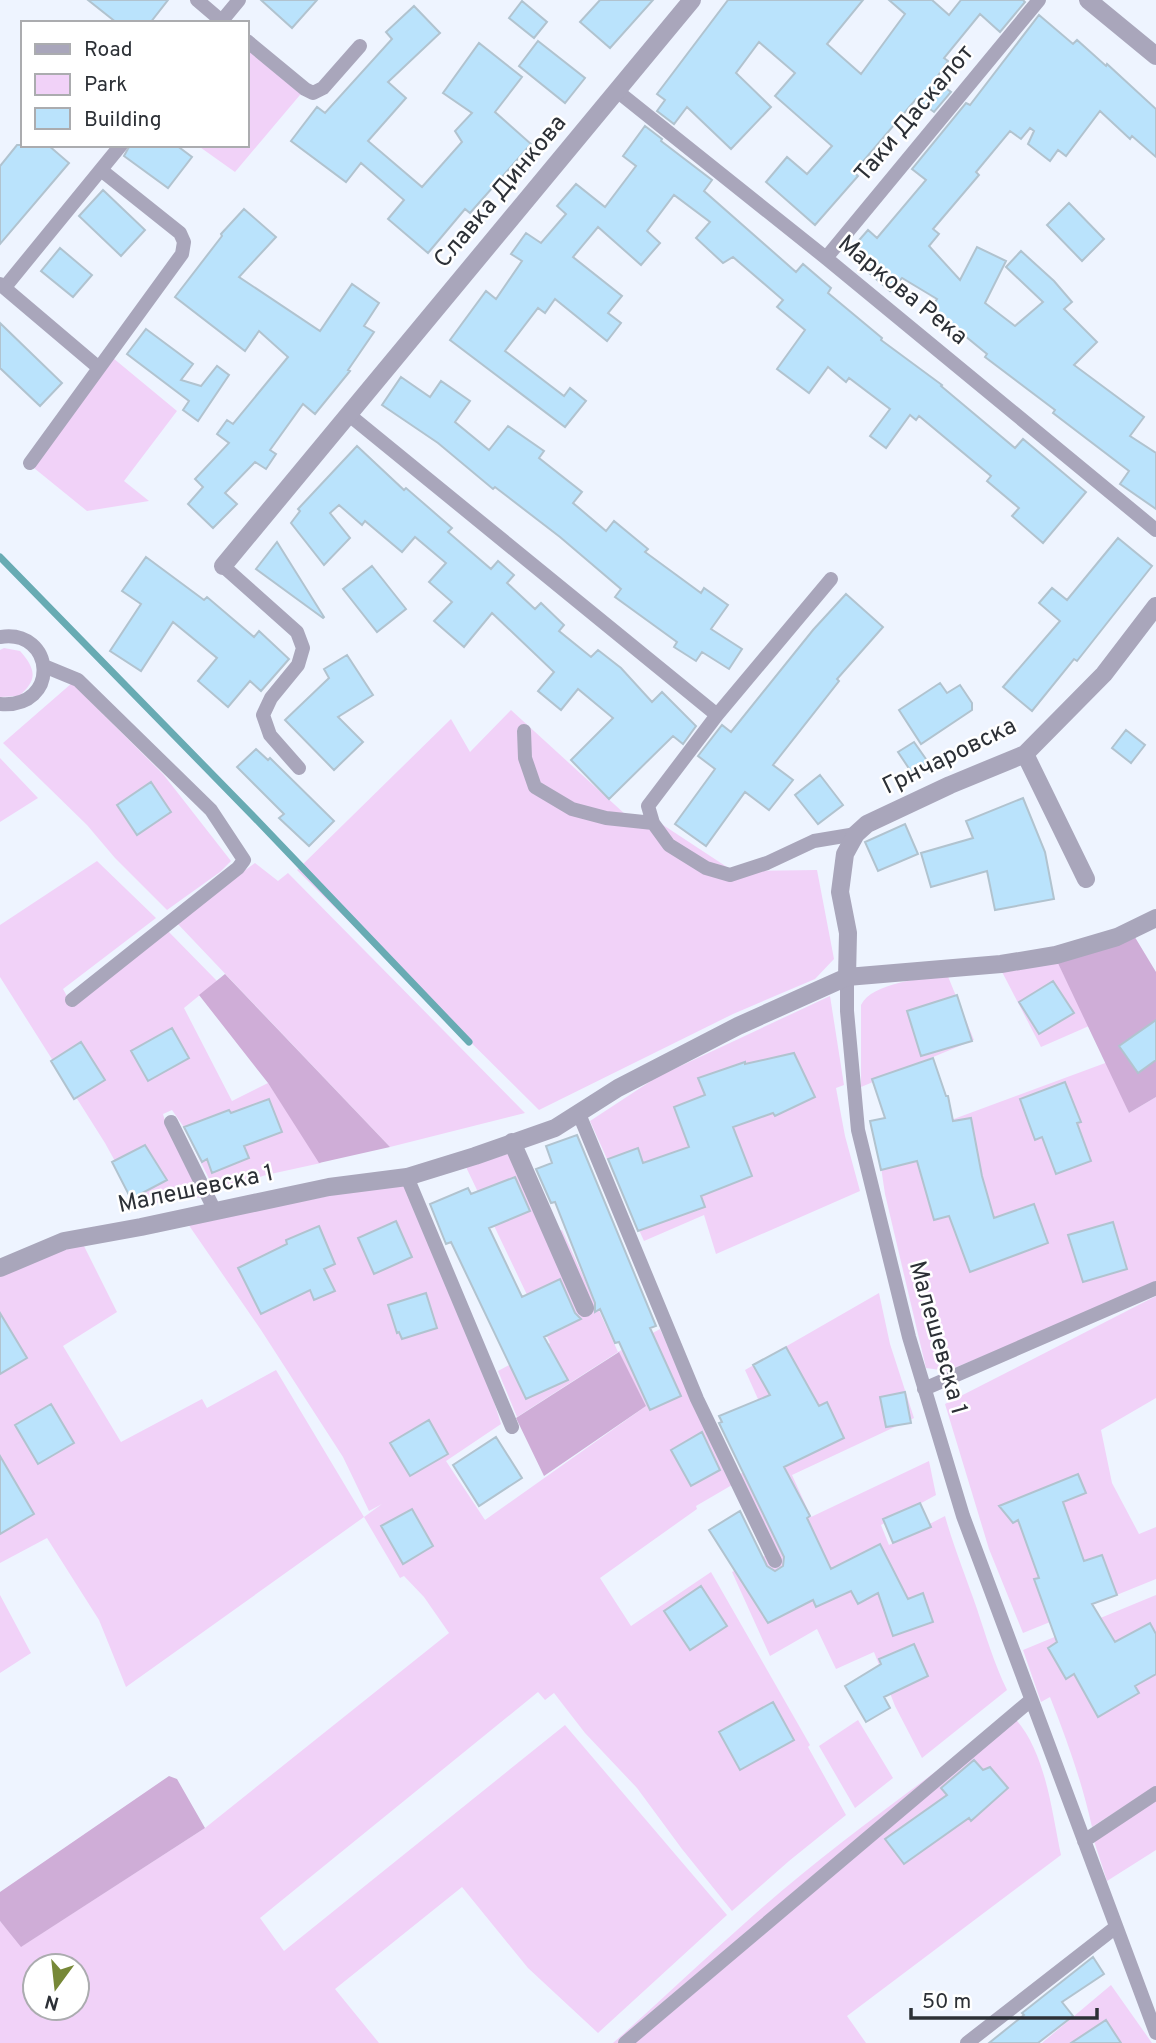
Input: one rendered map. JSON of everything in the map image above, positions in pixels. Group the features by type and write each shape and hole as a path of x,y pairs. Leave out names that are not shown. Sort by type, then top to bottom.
{"street":[{"name":"Славка Динкова","path":"223,566 692,0"},
{"path":"1088,0 1156,56"},
{"name":"Грнчаровска","path":"856,834 867,824 1025,754 1104,674 1156,606"},
{"path":"1025,754 1086,879"},
{"path":"847,977 848,933 841,892 845,854 856,834"},
{"name":"Малешевска 1","path":"0,1268 64,1241 329,1187 407,1177 555,1128 618,1088 738,1026 847,977 1001,964 1056,955 1117,937 1156,918"},
{"path":"512,1142 586,1308"}],"lane":[{"path":"197,0 221,21"},
{"path":"223,21 239,0"},
{"name":"Таки Даскалот","path":"826,258 1039,0"},
{"path":"248,42 313,93 323,88 360,46"},
{"name":"Маркова Река","path":"617,90 1156,530"},
{"path":"99,368 2,286 119,147"},
{"path":"30,463 182,254 184,242 180,233 101,170"},
{"path":"348,414 717,715"},
{"path":"223,566 298,632 303,648 298,665 271,698 263,715 270,735 299,768"},
{"path":"831,579 717,715 648,806 653,823 669,845 706,868 730,875 767,863 814,841 856,834"},
{"path":"0,704 11,705 32,696 39,688 44,666 41,655 25,639 1,633"},
{"path":"44,666 78,680 211,810 244,860 228,877 72,1000"},
{"path":"524,731 524,758 535,787 572,809 606,818 653,823"},
{"name":"Малешевска 1","path":"847,977 847,1011 860,1140 924,1389 963,1516 1156,2033"},
{"path":"579,1114 697,1399 775,1561"},
{"path":"171,1122 215,1211"},
{"path":"407,1177 512,1427"},
{"path":"924,1389 1156,1288"},
{"path":"625,2043 1031,1700"},
{"path":"1084,1841 1156,1793"},
{"path":"967,2043 1116,1927"}],"green space":[{"path":"248,42 305,89 235,172 200,147 248,147"},
{"path":"113,358 177,411 124,481 149,501 87,511 34,468"},
{"path":"4,648 20,651 32,669 32,679 19,696 0,697 0,650"},
{"path":"72,683 163,774 231,861 167,910 115,858 87,825 3,743"},
{"path":"511,710 626,815 654,819 733,871 817,870 834,959 815,979 733,1014 539,1110 297,870 451,719 470,752"},
{"path":"0,758 38,798 0,822"},
{"path":"97,861 156,918 63,989 73,1007 166,929 217,981 184,1008 232,1101 268,1083 321,1163 266,1175 215,1191 183,1126 172,1110 163,1114 167,1127 204,1197 139,1205 105,1143 0,977 0,925"},
{"path":"255,863 278,881 288,873 525,1113 390,1147 175,921"},
{"path":"1055,957 1089,1026 1041,1047 999,966"},
{"path":"947,974 974,1040 861,1087 861,1005 867,997 887,986"},
{"path":"830,996 844,1085 836,1088 845,1136 860,1191 716,1254 704,1215 644,1241 590,1121 657,1077"},
{"path":"1108,1062 1129,1113 1156,1097 1156,1285 947,1371 926,1368 885,1194 878,1147"},
{"path":"514,1152 552,1234 562,1230 618,1352 517,1417 498,1371 550,1343 466,1167"},
{"path":"404,1181 487,1379 501,1424 446,1461 485,1520 646,1406 618,1352 660,1329 732,1485 696,1506 697,1509 600,1578 631,1626 711,1572 810,1745 808,1747 846,1815 732,1911 637,1788 585,1733 554,1693 545,1700 538,1692 260,1918 284,1951 565,1725 727,1915 598,2033 528,1968 462,1887 335,1989 379,2043 0,2043 0,1921 22,1946 205,1828 449,1633 424,1597 404,1576 400,1578 364,1517 382,1504 369,1511 343,1457 188,1224"},
{"path":"82,1242 117,1312 63,1346 121,1442 202,1399 207,1408 276,1370 364,1517 126,1687 99,1620 47,1538 0,1563 0,1276"},
{"path":"879,1293 890,1344 914,1418 792,1475 811,1517 929,1461 936,1495 881,1525 889,1545 945,1516 990,1650 1007,1690 922,1758 895,1706 874,1652 836,1669 817,1629 770,1656 732,1572 777,1550 740,1474 782,1453 745,1370"},
{"path":"1156,1296 1156,1398 1101,1430 1112,1483 1139,1534 1156,1527 1156,1579 1023,1633 989,1549 945,1404"},
{"path":"0,1595 31,1653 0,1673"},
{"path":"1156,1595 1156,1786 1092,1827 1079,1777 1050,1697 1041,1702 1023,1650"},
{"path":"1011,1714 1023,1728 1040,1762 1061,1855 847,2016 866,2043 613,2043 786,1887"},
{"path":"858,1720 893,1778 855,1808 819,1746"},
{"path":"1156,1797 1156,1850 1107,1881 1094,1841"},
{"path":"1111,1985 1152,2043 1042,2043"}],"shaded area":[{"path":"1133,934 1156,972 1156,1097 1129,1113 1055,957"},
{"path":"225,974 390,1147 319,1163 268,1083 199,995"},
{"path":"619,1352 646,1406 544,1476 516,1418"},
{"path":"169,1776 177,1779 205,1828 21,1947 0,1921 0,1892"}],"building":[{"path":"88,0 168,0 152,21 114,21"},
{"path":"261,0 317,0 292,28"},
{"path":"600,0 653,0 610,48 580,22"},
{"path":"728,0 863,0 827,44 861,74 905,14 889,0 932,0 949,15 961,0 1025,2 1000,32 980,14 944,58 948,61 935,80 951,92 934,112 916,99 854,172 858,176 815,225 766,182 787,157 807,174 832,146 775,96 795,73 759,42 736,73 771,107 731,149 687,107 674,124 657,111 665,100 657,94"},
{"path":"522,1 547,22 534,38 509,18"},
{"path":"414,6 440,33 388,82 406,98 368,141 422,187 462,142 455,131 472,113 443,93 479,43 522,77 495,112 531,144 470,213 465,209 428,253 388,219 404,200 361,163 346,182 291,141 317,107 325,113 392,39 386,32"},
{"path":"1039,15 1073,44 1077,40 1106,66 1107,64 1156,109 1156,157 1132,136 1130,139 1100,111 1066,156 1058,150 1050,161 1028,144 1034,131 1030,128 1021,139 1010,131 976,172 979,175 933,229 939,234 929,246 960,280 977,247 1006,261 985,303 1015,326 1043,302 1006,267 1021,251 1054,281 1072,302 1064,309 1097,342 1074,365 1144,417 1130,436 1156,453 1156,509 1120,484 1129,471 1053,413 1055,410 985,357 987,354 931,308 937,299 902,278 890,291 847,254 868,230 877,238 926,180 912,169 966,103 970,105"},
{"path":"538,41 585,78 565,103 519,66"},
{"path":"645,126 712,180 704,191 796,272 803,264 831,288 828,293 882,338 881,340 942,385 1015,448 1023,439 1086,492 1043,543 1012,516 1019,508 987,481 991,476 919,416 916,420 910,415 886,448 870,436 890,409 849,378 846,382 828,367 809,393 777,369 805,330 777,307 783,300 733,257 723,263 696,238 710,222 674,195 647,231 660,243 641,265 598,227 573,257 622,296 608,313 621,323 607,341 555,299 545,313 538,308 505,351 564,396 570,388 586,401 565,427 450,340 486,291 496,299 522,261 511,254 526,233 541,243 566,214 557,206 576,184 605,207 636,166 623,156"},
{"path":"17,145 50,147 69,163 0,244 0,166"},
{"path":"129,147 179,147 192,157 168,188 124,156"},
{"path":"103,190 145,230 121,256 79,216"},
{"path":"1069,203 1104,239 1082,261 1047,225"},
{"path":"244,209 276,237 239,277 320,331 352,284 379,303 364,326 374,332 348,370 350,371 315,414 303,404 270,450 276,454 266,469 255,462 225,493 237,504 213,528 188,504 203,487 195,479 229,443 217,434 227,420 233,424 288,357 259,331 245,351 175,297 221,234"},
{"path":"60,248 92,275 73,297 41,271"},
{"path":"0,323 62,383 40,406 0,368"},
{"path":"146,329 193,364 181,380 201,386 217,366 229,375 198,421 183,410 189,401 127,354"},
{"path":"401,377 430,397 441,381 470,401 455,422 489,450 508,426 544,451 539,458 582,492 573,503 606,531 614,521 648,549 645,552 701,593 704,588 728,605 711,629 742,649 729,669 702,652 696,661 674,647 677,642 615,597 621,589 560,537 495,487 493,489 438,443 382,405"},
{"path":"357,446 404,490 406,488 452,528 448,532 491,569 498,561 514,575 507,583 535,609 541,603 564,625 559,631 591,657 598,650 621,668 652,702 662,692 696,726 683,744 673,736 609,799 571,760 613,718 578,689 561,710 538,691 554,672 492,613 464,647 434,621 452,602 429,582 446,563 415,537 402,552 365,521 362,525 339,505 330,513 350,538 324,565 291,523 300,511 298,509"},
{"path":"1118,538 1152,566 1077,661 1074,659 1032,711 1003,687 1060,621 1039,603 1052,588 1067,600"},
{"path":"277,542 324,617 323,618 256,569"},
{"path":"146,557 204,600 207,597 254,637 259,631 289,659 261,691 250,681 228,707 198,681 217,658 173,622 141,671 110,651 141,604 122,591"},
{"path":"372,566 406,609 377,632 343,589"},
{"path":"846,594 883,627 837,679 839,681 773,765 793,780 769,810 745,792 706,846 675,824 715,769 698,756 722,725 731,732 813,630"},
{"path":"347,655 373,695 338,717 363,742 334,770 285,720 329,678 324,669"},
{"path":"940,683 947,693 960,685 972,703 972,710 921,744 899,710"},
{"path":"1126,730 1145,745 1131,763 1112,748"},
{"path":"914,742 928,762 912,773 898,752"},
{"path":"256,749 268,760 270,758 334,821 309,846 279,818 284,814 237,767"},
{"path":"820,775 843,805 818,824 795,795"},
{"path":"151,782 171,812 137,835 117,805"},
{"path":"1023,798 1045,852 1054,899 995,910 987,871 931,887 921,853 973,838 966,821"},
{"path":"905,824 918,854 878,871 865,842"},
{"path":"1053,981 1074,1013 1039,1034 1019,1002"},
{"path":"957,995 972,1041 921,1056 907,1011"},
{"path":"1156,1020 1156,1060 1138,1073 1119,1046"},
{"path":"172,1028 189,1058 148,1081 131,1051"},
{"path":"81,1042 105,1080 74,1099 51,1061"},
{"path":"794,1053 815,1097 775,1116 773,1113 733,1127 752,1176 701,1196 705,1207 638,1231 608,1159 638,1148 643,1163 689,1147 674,1107 705,1095 698,1078 745,1062"},
{"path":"933,1058 948,1096 953,1121 971,1118 982,1176 994,1218 1034,1204 1048,1243 970,1272 949,1216 934,1220 917,1161 881,1170 870,1121 885,1118 872,1079"},
{"path":"1065,1082 1081,1122 1077,1123 1091,1161 1056,1174 1042,1137 1035,1140 1020,1099"},
{"path":"269,1099 282,1132 244,1146 249,1158 212,1173 207,1159 202,1162 184,1127"},
{"path":"577,1135 656,1326 650,1328 681,1396 650,1410 619,1342 615,1343 600,1309 595,1312 595,1303 555,1202 551,1203 536,1169 552,1163 546,1146"},
{"path":"145,1145 167,1180 131,1199 112,1162"},
{"path":"515,1177 530,1211 489,1228 522,1297 560,1279 575,1313 581,1319 544,1337 568,1380 526,1399 451,1242 446,1244 430,1204 468,1188 471,1194"},
{"path":"396,1221 412,1257 374,1274 358,1238"},
{"path":"1113,1222 1127,1269 1083,1282 1068,1235"},
{"path":"319,1226 335,1264 324,1269 335,1291 314,1300 310,1290 261,1314 238,1268 287,1244 286,1240"},
{"path":"426,1293 437,1328 402,1339 399,1332 397,1333 388,1305"},
{"path":"0,1313 27,1358 0,1374"},
{"path":"786,1347 819,1406 827,1402 844,1438 784,1467 810,1516 807,1518 831,1569 880,1544 908,1599 923,1593 933,1622 893,1636 878,1593 858,1604 851,1591 816,1607 813,1600 768,1623 709,1530 740,1511 767,1566 775,1571 783,1566 784,1557 719,1423 722,1422 719,1416 770,1395 753,1365"},
{"path":"905,1392 911,1423 886,1427 880,1397"},
{"path":"51,1404 74,1443 38,1464 15,1425"},
{"path":"429,1420 448,1454 410,1476 390,1443"},
{"path":"702,1432 720,1470 691,1486 671,1450"},
{"path":"496,1437 522,1478 479,1506 453,1465"},
{"path":"0,1456 34,1514 0,1534"},
{"path":"1078,1474 1086,1493 1063,1502 1084,1561 1102,1555 1117,1595 1092,1604 1115,1642 1150,1623 1156,1634 1156,1674 1135,1686 1139,1693 1098,1717 1074,1674 1066,1679 1048,1648 1057,1642 1034,1579 1039,1578 1018,1520 1013,1523 999,1506"},
{"path":"920,1503 931,1527 893,1543 883,1519"},
{"path":"412,1509 433,1546 403,1564 381,1526"},
{"path":"701,1586 727,1626 690,1650 664,1611"},
{"path":"914,1644 928,1676 884,1697 890,1708 866,1722 845,1686 881,1664 879,1659"},
{"path":"773,1702 794,1740 740,1770 719,1732"},
{"path":"974,1760 983,1770 990,1767 1008,1788 971,1821 969,1818 904,1864 885,1839 947,1795 941,1788"},
{"path":"1093,1957 1104,1974 1062,2002 1073,2016 1038,2043 989,2043 1024,2015 1022,2013"},
{"path":"1106,2020 1121,2043 1071,2043"}],"waterway":[{"path":"0,557 469,1042"}]}
